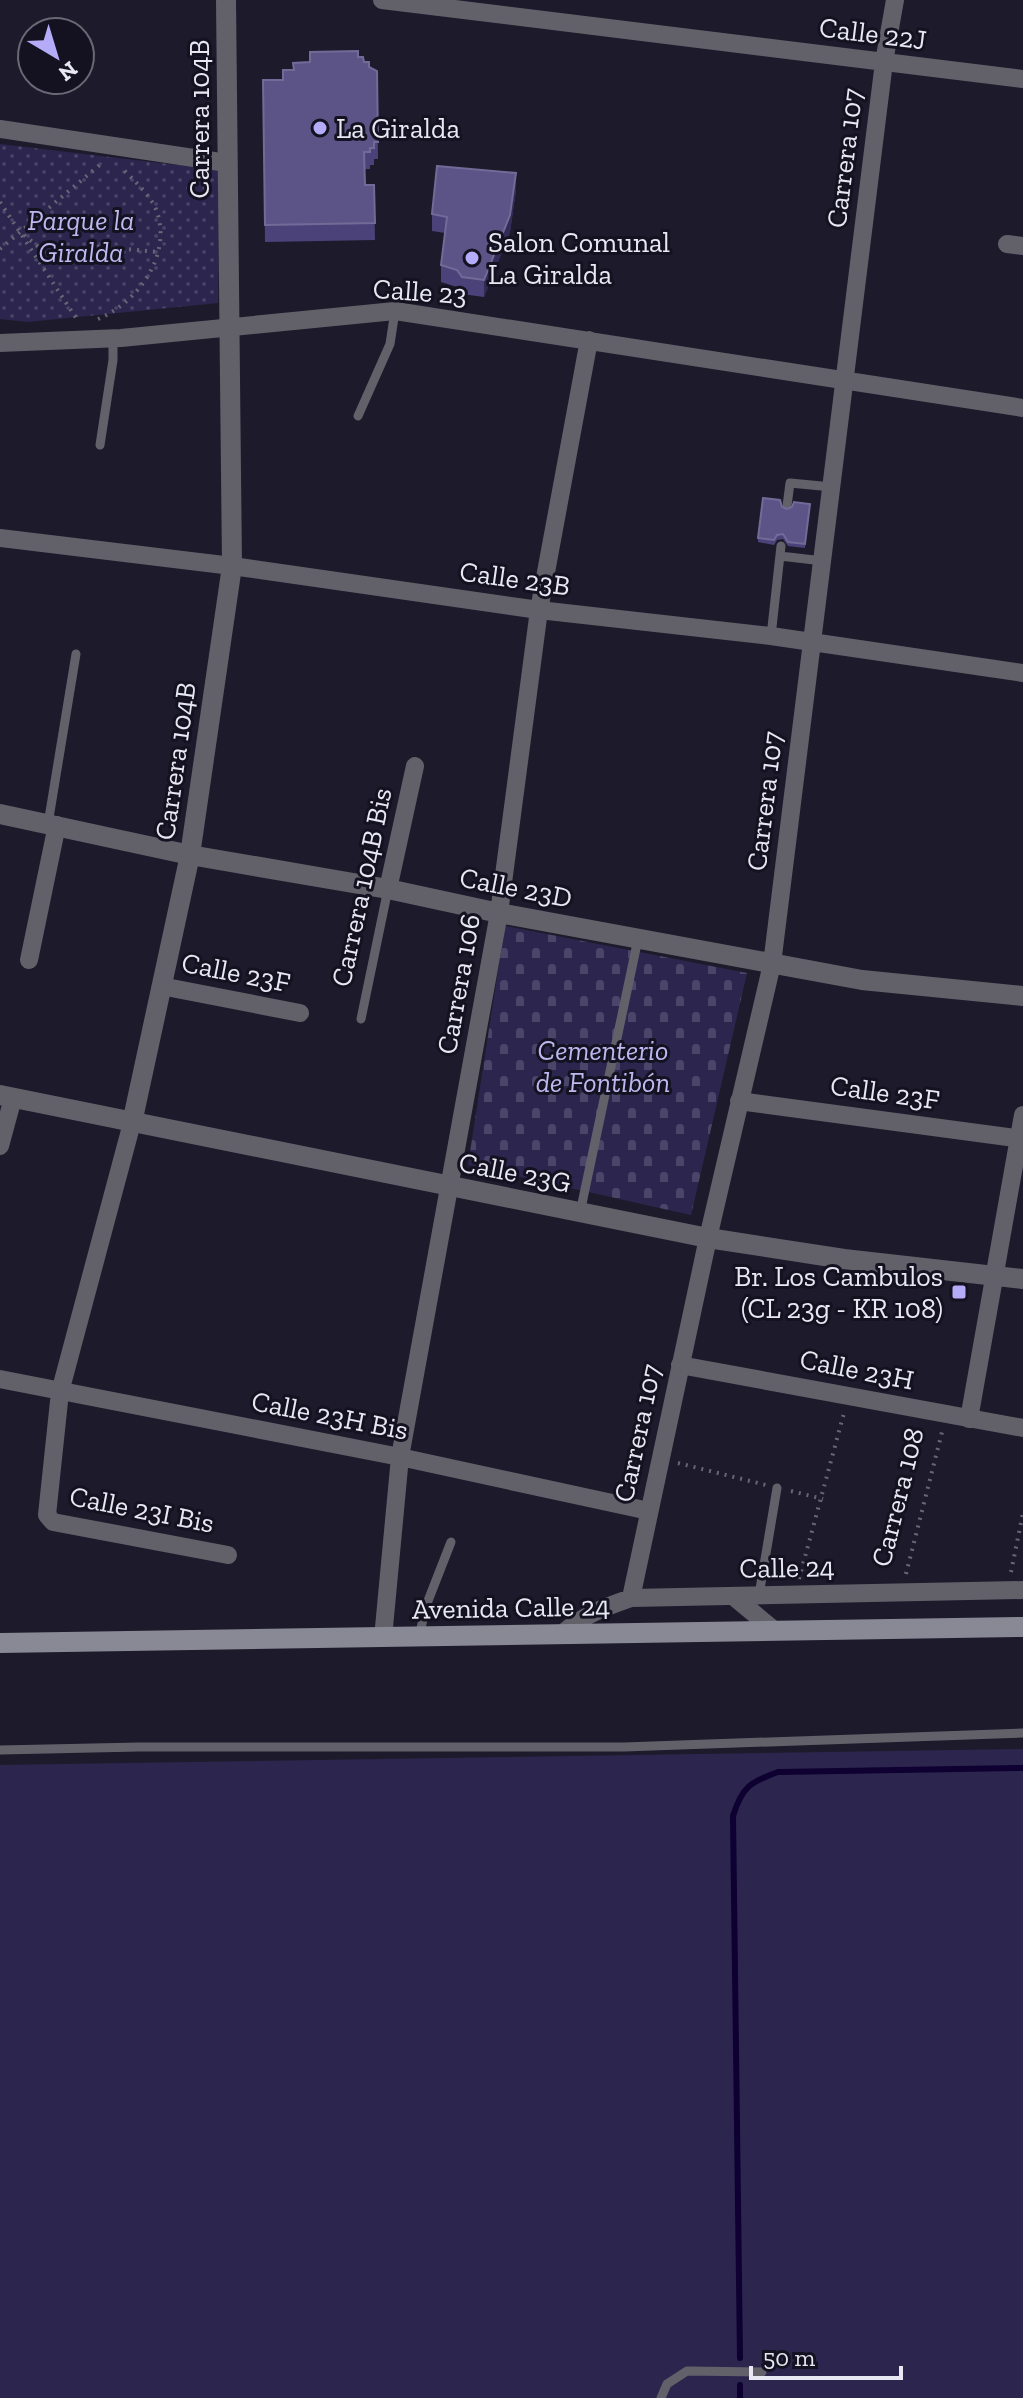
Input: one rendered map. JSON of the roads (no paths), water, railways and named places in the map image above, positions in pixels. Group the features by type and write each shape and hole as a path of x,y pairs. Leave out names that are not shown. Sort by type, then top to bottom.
{"main road":[{"name":"Avenida Calle 24","path":"0,1643 1023,1627"}],"street":[{"name":"Carrera 104B","path":"47,1515 60,1392 132,1123 190,855 232,566 226,0"},
{"name":"Calle 22J","path":"382,0 464,5 1023,79"},
{"name":"Carrera 107","path":"631,1598 708,1238 772,964 884,62 895,0"},
{"path":"0,129 120,156 227,163"},
{"name":"Calle 23","path":"0,343 85,332 113,338 395,311 1023,408"},
{"name":"Carrera 106","path":"383,1638 400,1457 499,913 539,610 589,340"},
{"name":"Calle 23B","path":"0,538 232,566 539,610 771,636 1023,673"},
{"name":"Carrera 104B Bis","path":"388,889 415,766"},
{"name":"Calle 23D","path":"0,814 190,855 388,889 772,964 862,980 1023,996"},
{"path":"29,960 53,824"},
{"name":"Calle 23F","path":"161,986 300,1013"},
{"path":"0,1146 6,1096"},
{"name":"Calle 23G","path":"6,1096 708,1238 844,1259 1023,1279"},
{"name":"Calle 23F","path":"739,1101 1021,1139"},
{"name":"Carrera 108","path":"969,1419 1023,1115"},
{"name":"Calle 23H","path":"680,1365 1023,1428"},
{"name":"Calle 23H Bis","path":"0,1379 400,1457 649,1511"},
{"name":"Calle 23I Bis","path":"47,1515 53,1522 228,1555"},
{"name":"Calle 24","path":"562,1634 589,1614 631,1598 1015,1590"},
{"path":"733,1596 775,1631"}],"lane":[{"path":"358,416 390,344 395,311"},
{"path":"100,445 113,360 113,338"},
{"path":"787,506 790,483 832,487"},
{"path":"771,636 781,551 823,561"},
{"path":"53,824 76,654"},
{"name":"Carrera 104B Bis","path":"361,1019 388,889"},
{"path":"580,1213 638,939"},
{"path":"759,1595 777,1488"},
{"path":"419,1637 426,1606 451,1542"},
{"path":"0,1750 624,1747 1023,1733"},
{"path":"661,2398 667,2384 687,2371 762,2372"}],"waterway":[{"path":"740,2358 733,1816 740,1798 748,1787 778,1772 1023,1768"},
{"path":"740,2385 740,2398"}],"place":[{"name":"La Giralda","path":"320,128"},
{"name":"Salon Comunal La Giralda","path":"472,258"},
{"name":"Br. Los Cambulos (CL 23g - KR 108)","path":"959,1292"}],"park label":[{"name":"Parque la Giralda","path":"81,236"},
{"name":"Cementerio de Fontibón","path":"603,1066"}]}
